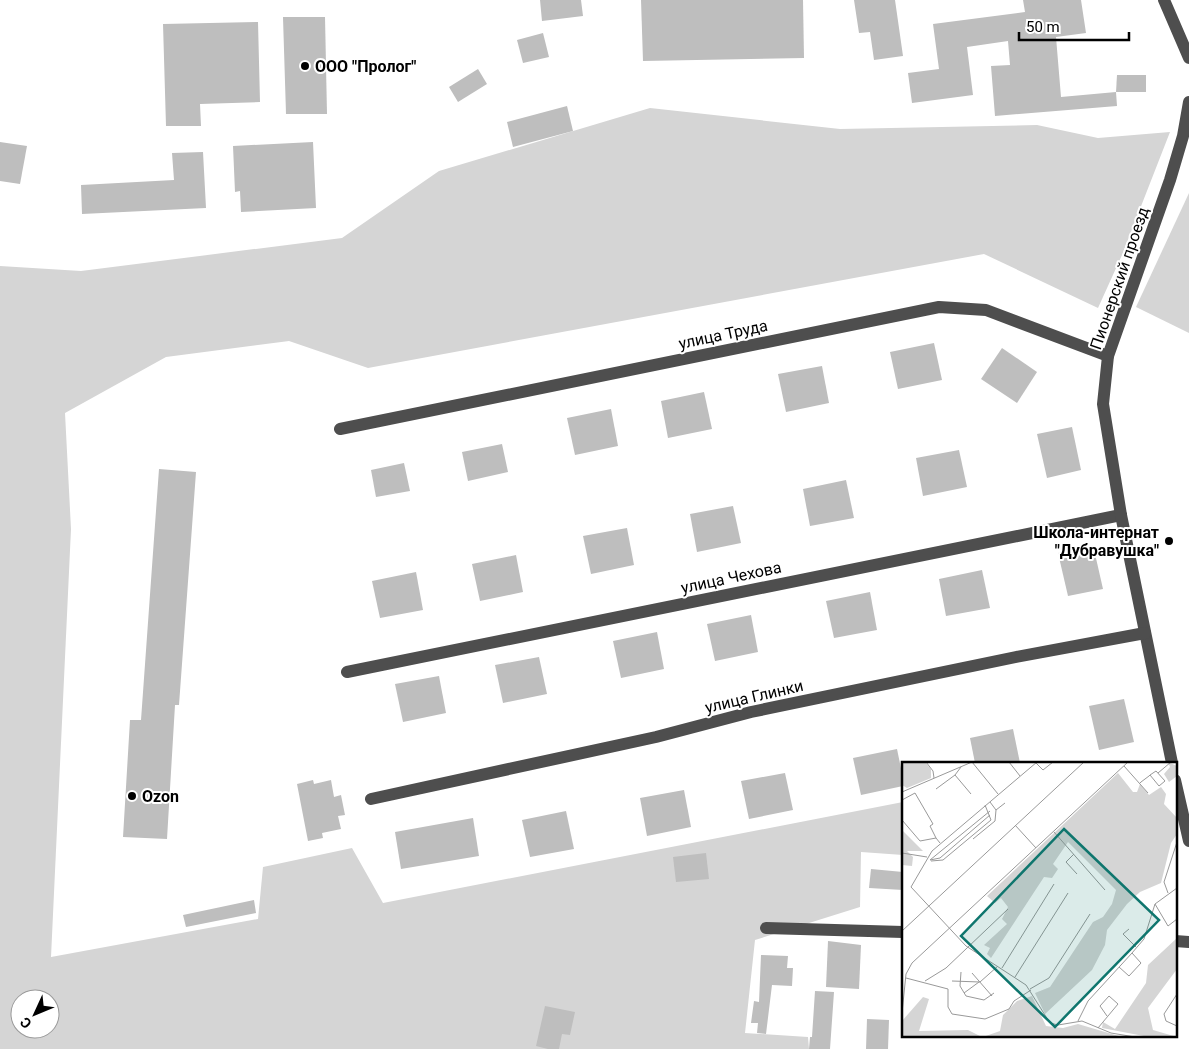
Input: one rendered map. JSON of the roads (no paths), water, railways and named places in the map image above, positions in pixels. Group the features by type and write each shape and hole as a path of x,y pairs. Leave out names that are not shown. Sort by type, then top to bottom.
{"street":[{"path":"1164,0 1189,58"},
{"name":"Пионерский проезд","path":"1172,762 1121,515 1103,404 1108,356 1170,180 1184,136 1189,102"},
{"name":"улица Труда","path":"340,429 939,307 986,310 1108,356"},
{"name":"улица Чехова","path":"347,672 1121,515"},
{"name":"улица Глинки","path":"371,799 656,737 751,712 1006,659 1145,633"},
{"path":"1176,784 1189,841"},
{"path":"766,928 902,932"},
{"path":"1176,941 1189,942"}],"place":[{"name":"ООО \"Пролог\"","path":"305,66"},
{"name":"Школа-интернат \"Дубравушка\"","path":"1169,541"},
{"name":"Ozon","path":"132,796"}]}
